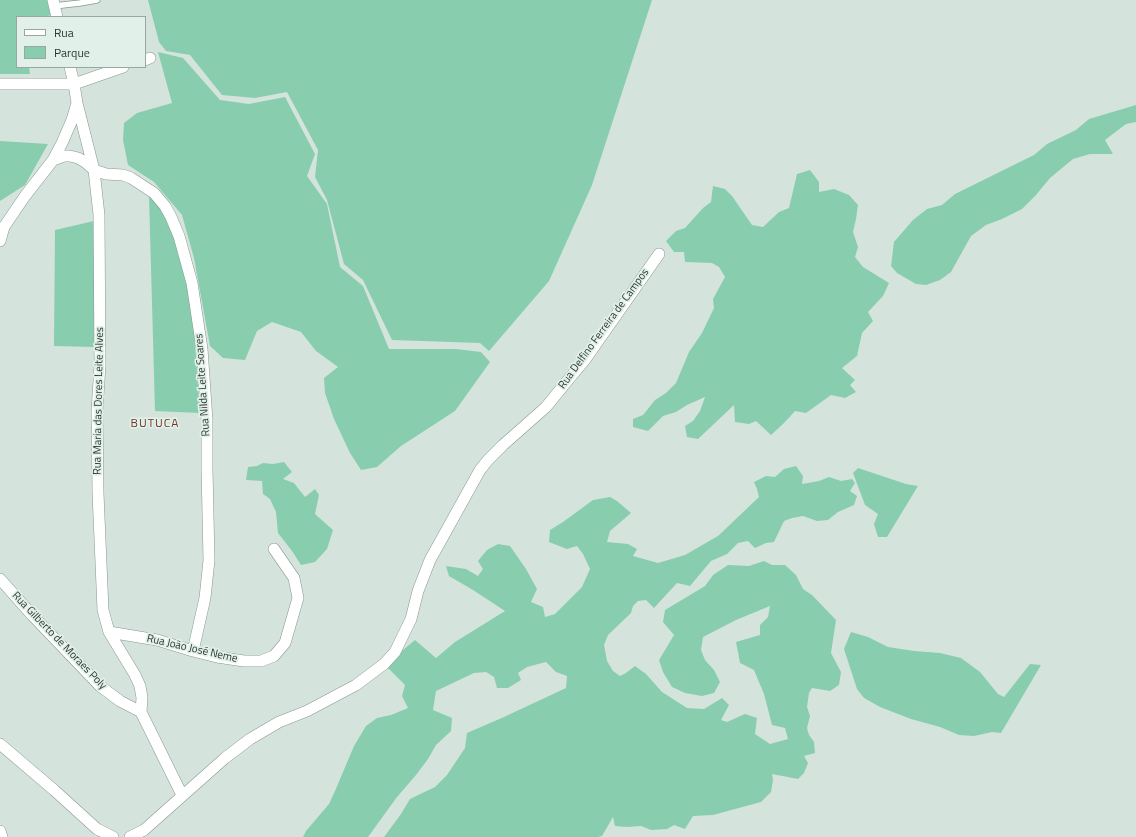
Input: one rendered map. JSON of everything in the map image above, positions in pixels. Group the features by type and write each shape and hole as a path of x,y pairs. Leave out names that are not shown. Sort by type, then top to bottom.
{"street":[{"path":"54,3 57,16"},
{"name":"Rua Maria das Dores Leite Alves","path":"70,68 76,103 94,170 99,215 100,364 97,411 98,493 103,610 110,632 140,686 142,698 141,712"},
{"path":"0,84 74,84 120,68"},
{"path":"0,241 4,227 25,196 53,160 68,129 76,103"},
{"path":"53,160 64,156 70,156 85,162 94,170"},
{"name":"Rua Nilda Leite Soares","path":"94,170 106,174 123,175 132,178 154,193 165,206 171,217 179,236 192,283 202,349 207,420 209,560 205,598 193,651"},
{"name":"Rua Delfino Ferreira de Campos","path":"130,837 144,830 182,795 250,739 279,722 307,711 356,685 384,664 395,652 412,619 418,591 430,560 480,470 493,455 546,407 564,386 584,361 659,254"},
{"name":"Rua João José Neme","path":"110,632 157,640 193,651 244,661 261,661 274,656 285,642 298,598 294,578 274,549"},
{"name":"Rua Gilberto de Moraes Poly","path":"0,579 32,615 100,686 120,701 141,712"},
{"path":"141,712 182,795"},
{"path":"0,744 97,829 113,837"},
{"path":"0,831 2,837"}],"lane":[{"path":"54,3 80,3 97,0"}],"green space":[{"path":"0,0 47,0 51,15 16,16 16,68 29,68 30,74 0,74"},
{"path":"148,0 652,0 592,185 549,281 489,351 480,343 392,340 363,280 344,264 327,200 315,177 318,150 287,92 255,98 222,95 190,55 166,51 159,42"},
{"path":"158,52 183,58 220,100 249,104 285,97 315,154 307,176 327,204 340,267 363,286 389,349 456,349 481,352 490,362 455,411 401,446 377,467 361,470 350,453 334,419 325,393 324,378 338,367 316,351 301,332 272,322 257,331 245,360 223,358 210,346 194,258 182,215 154,182 128,165 123,140 124,123 137,113 172,103"},
{"path":"1136,105 1136,122 1126,124 1105,140 1113,154 1090,154 1073,159 1050,178 1022,209 986,225 971,236 951,272 940,280 926,285 916,284 897,273 891,266 894,242 913,220 927,209 942,205 955,194 1034,155 1047,144 1076,130 1089,119"},
{"path":"0,141 48,144 25,185 0,201"},
{"path":"810,170 819,182 819,192 834,189 849,195 858,205 853,232 858,247 855,257 863,267 889,283 883,296 868,312 873,321 862,333 857,356 842,368 855,380 850,385 856,392 845,398 831,395 806,413 795,411 771,435 756,421 749,424 735,422 734,405 698,439 687,437 685,426 693,421 700,411 705,397 676,412 663,416 648,431 633,427 633,419 643,415 655,400 666,393 676,383 689,352 702,333 714,308 713,299 725,277 719,267 712,263 685,262 684,252 674,252 666,241 676,231 685,228 703,208 711,202 713,186 725,189 732,196 752,225 763,227 779,212 789,208 797,174"},
{"path":"149,196 158,201 168,217 189,293 194,330 200,413 155,411"},
{"path":"94,221 94,347 54,346 55,230"},
{"path":"284,462 292,472 283,479 294,483 305,497 315,489 319,495 315,514 333,530 327,549 315,562 301,565 278,533 276,512 270,499 263,494 262,481 246,480 248,467 257,466 263,463 273,464"},
{"path":"796,466 803,476 802,484 819,481 829,477 841,481 852,479 855,483 850,491 857,496 854,505 838,512 828,520 817,521 803,516 784,521 774,542 766,543 755,548 748,541 738,543 727,554 711,561 690,586 677,583 654,608 646,600 638,601 633,606 631,613 608,635 604,645 607,661 613,671 620,676 635,666 646,674 662,692 687,708 704,709 722,698 729,705 721,720 727,722 745,714 757,718 755,734 770,744 788,739 785,728 772,725 764,694 754,670 740,663 736,642 760,635 760,625 768,617 770,606 736,620 703,637 701,650 705,660 714,670 720,682 714,693 702,696 685,693 672,687 663,672 659,660 674,635 663,622 665,610 705,586 713,575 728,565 749,566 764,561 772,565 785,565 796,575 803,589 812,595 836,620 831,653 841,672 839,685 830,691 812,688 809,693 807,707 810,716 807,728 809,735 814,742 815,753 804,756 808,763 804,773 798,779 772,774 773,780 771,792 761,802 713,815 693,816 685,829 674,825 667,829 651,830 641,826 615,826 613,817 602,836 598,837 384,837 410,799 435,787 447,775 465,748 467,733 566,688 567,676 556,672 546,662 527,667 518,673 521,680 508,688 497,688 494,677 486,672 474,673 436,691 433,710 452,718 451,731 436,745 428,759 397,797 368,837 303,837 306,831 329,804 354,746 366,726 377,718 391,715 408,708 402,696 405,685 387,667 398,654 415,640 436,658 455,642 505,611 449,576 446,566 466,569 478,576 483,569 478,561 487,550 498,544 510,546 526,569 537,589 531,602 543,607 545,617 555,614 582,587 590,569 583,554 577,546 567,549 549,542 550,530 593,500 610,497 631,513 610,531 607,542 628,544 637,549 633,556 658,563 685,555 718,536 759,497 754,482 766,476 775,477 784,469"},
{"path":"858,468 906,484 918,486 887,537 878,537 874,524 878,514 865,505 853,473"},
{"path":"851,632 868,637 888,647 940,653 961,658 980,672 998,694 1004,697 1030,664 1041,665 1001,733 992,732 974,736 959,735 880,707 864,698 857,689 844,649"}],"district":[{"name":"BUTUCA","path":"155,424"}]}
